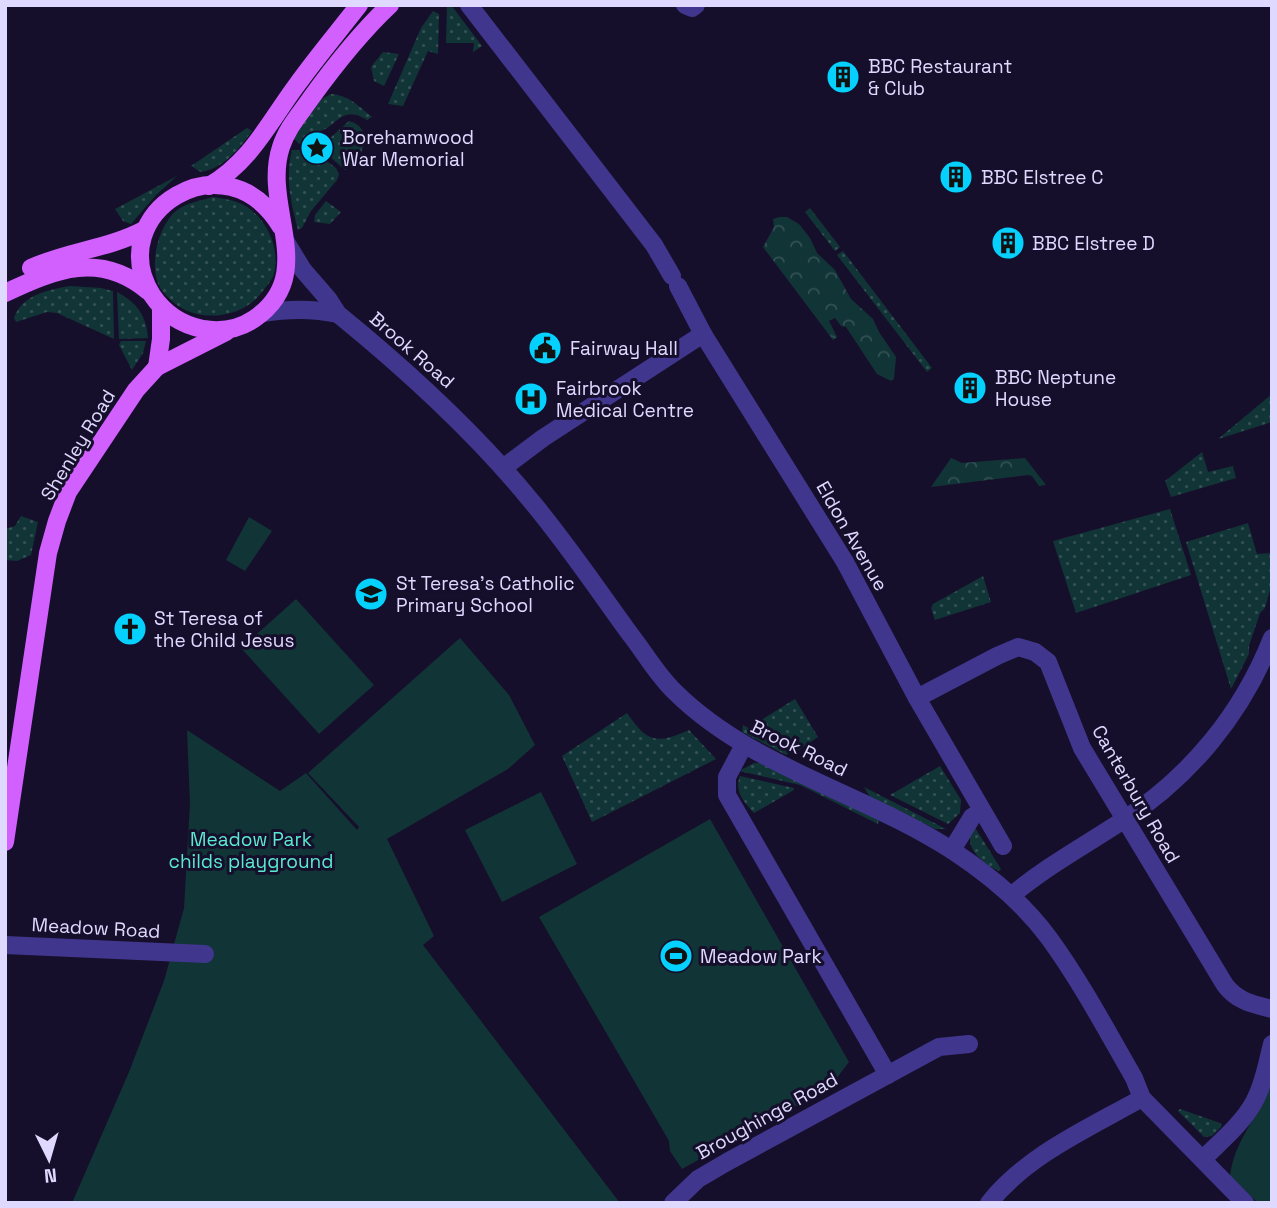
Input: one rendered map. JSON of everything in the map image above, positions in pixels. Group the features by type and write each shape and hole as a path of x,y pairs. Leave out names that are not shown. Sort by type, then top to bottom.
{"main road":[{"path":"209,186 230,173 247,156 297,85 359,5"},
{"path":"5,293 45,274 76,267 103,268 132,278 176,319 192,327 212,330 232,328 245,324 262,313 281,289 288,258 276,188 276,167 287,131 367,26 390,5"},
{"path":"157,367 161,339 156,300 144,276 142,257 144,230 152,218 175,196 192,188 228,186 246,191 261,201 273,214 284,235"},
{"path":"5,281 41,263 116,243 144,230"},
{"name":"Shenley Road","path":"5,842 48,553 68,492 136,390 157,367 232,328"}],"street":[{"name":"Eldon Avenue","path":"469,5 654,245 703,334 845,562 917,698 1003,846"},
{"path":"685,5 692,9 696,5"},
{"name":"Brook Road","path":"284,235 303,270 338,314 441,403 503,468 673,690 700,715 744,745 888,815 952,850 1011,896 1043,930 1067,964 1134,1078 1142,1098 1245,1203"},
{"path":"262,313 288,309 338,314"},
{"path":"503,468 543,438 703,334"},
{"path":"1011,896 1040,873 1124,820 1164,790 1196,761 1230,719 1259,670 1272,638"},
{"name":"Canterbury Road","path":"917,698 997,656 1018,648 1035,652 1048,662 1082,748 1233,996 1246,1003 1272,1009"},
{"path":"744,745 727,777 727,795 888,1074"},
{"path":"952,850 972,817 982,811"},
{"name":"Meadow Road","path":"5,945 184,961 205,954"},
{"name":"Broughinge Road","path":"673,1203 698,1179 888,1074 939,1047 969,1044"},
{"path":"1203,1158 1244,1117 1255,1101 1272,1044"},
{"path":"989,1203 1001,1188 1028,1165 1142,1098"}],"green space":[{"path":"451,5 482,46 473,52 474,43 446,43 447,7"},
{"path":"433,11 439,14 438,54 428,51 403,106 388,104 421,28"},
{"path":"383,52 399,54 384,86 374,81 371,67"},
{"path":"331,94 348,99 372,117 367,120 358,115 343,116 320,131 313,131 301,145 294,139 316,102"},
{"path":"349,121 362,130 364,144 357,159 345,170 328,155 333,148 329,139"},
{"path":"247,128 252,131 224,162 201,172 191,166"},
{"path":"292,150 302,150 307,160 324,159 336,168 339,174 298,230 289,180"},
{"path":"177,176 131,224 123,221 115,209"},
{"path":"213,197 244,205 261,220 272,240 275,263 272,279 255,300 235,312 212,316 190,312 171,300 158,284 155,260 161,234 174,213 186,205"},
{"path":"326,201 341,212 330,224 314,222 315,215"},
{"path":"810,208 840,247 835,251 805,212"},
{"path":"787,217 799,224 817,253 835,270 851,299 873,319 896,357 894,379 891,381 877,374 846,327 841,326 835,318 829,321 837,337 833,340 763,247 774,227 773,219"},
{"path":"843,251 932,368 927,372 837,255"},
{"path":"70,286 113,291 114,339 57,313 47,312 16,322 14,318 18,310 29,299 44,292"},
{"path":"117,292 139,310 148,338 119,339"},
{"path":"121,341 146,341 143,353 132,370 119,345"},
{"path":"1272,394 1272,422 1218,439"},
{"path":"1202,452 1208,472 1233,466 1236,478 1171,497 1165,481"},
{"path":"951,458 962,463 1025,458 1046,485 1039,486 1032,476 1028,475 931,487"},
{"path":"1170,509 1191,575 1076,613 1053,541"},
{"path":"21,516 38,522 31,555 17,561 5,560 5,529 15,526"},
{"path":"249,517 272,531 245,571 226,560"},
{"path":"1248,523 1257,554 1272,553 1272,583 1249,646 1249,654 1231,689 1186,542"},
{"path":"983,576 991,602 935,620 931,608 933,604"},
{"path":"296,599 374,685 319,734 241,648"},
{"name":"Meadow Park childs playground","path":"460,638 509,695 535,745 508,769 387,839 434,936 423,945 620,1203 72,1203 129,1072 164,981 184,908 190,803 187,730 280,791 306,773 357,830 359,827 308,773"},
{"path":"795,699 818,737 799,750 753,725"},
{"path":"627,713 640,730 653,738 668,738 689,730 716,759 592,822 562,756"},
{"path":"743,725 791,751 786,755 742,732"},
{"path":"754,763 762,763 879,819 878,824 800,785 739,771"},
{"path":"940,766 961,800 960,813 948,824 890,795"},
{"path":"740,776 794,790 754,813 739,792"},
{"path":"864,787 946,829 935,829 870,797"},
{"path":"541,792 577,864 502,902 465,830"},
{"name":"Meadow Park","path":"710,819 849,1062 830,1087 682,1169 670,1151 669,1141 539,917"},
{"path":"974,826 1001,869 999,871 986,864 975,853 970,841"},
{"path":"1272,1071 1272,1203 1258,1203 1230,1176 1238,1146 1263,1099"},
{"path":"1180,1109 1222,1126 1212,1136 1204,1137 1178,1111"}],"place":[{"name":"BBC Restaurant & Club","path":"843,77"},
{"name":"Borehamwood War Memorial","path":"317,148"},
{"name":"BBC Elstree C","path":"956,177"},
{"name":"BBC Elstree D","path":"1008,243"},
{"name":"Fairway Hall","path":"545,348"},
{"name":"BBC Neptune House","path":"970,388"},
{"name":"Fairbrook Medical Centre","path":"531,399"},
{"name":"St Teresa's Catholic Primary School","path":"371,594"},
{"name":"St Teresa of the Child Jesus","path":"130,629"},
{"name":"Meadow Park","path":"676,956"}]}
